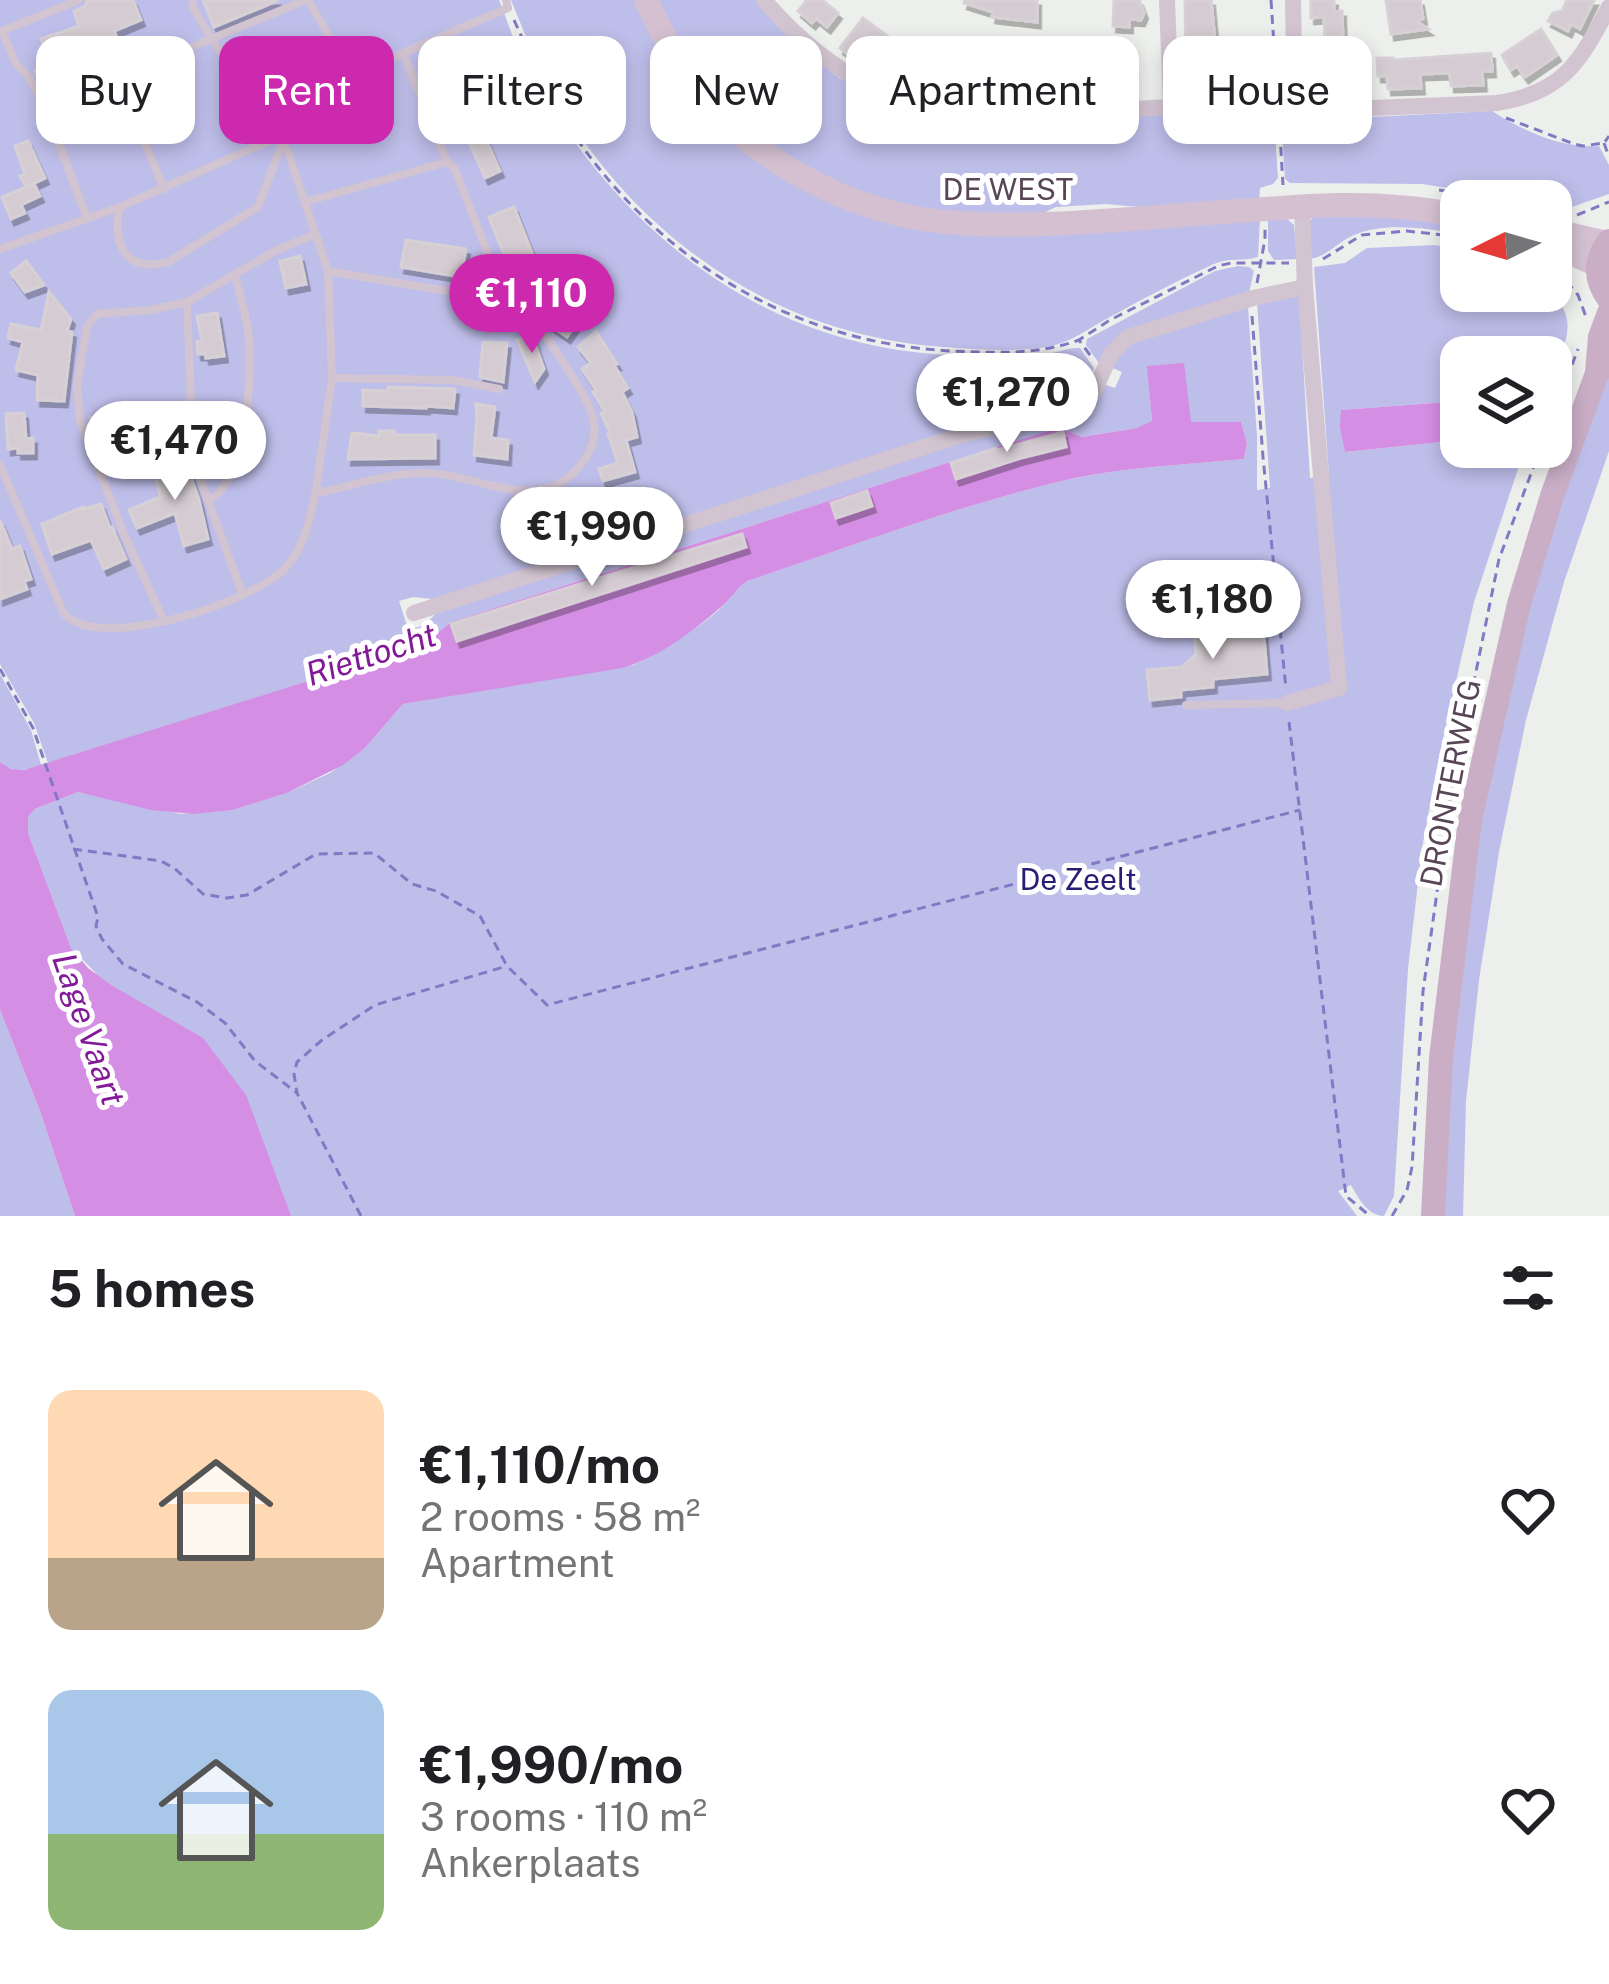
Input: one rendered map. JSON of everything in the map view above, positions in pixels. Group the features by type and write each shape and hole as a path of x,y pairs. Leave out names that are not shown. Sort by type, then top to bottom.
{"main road":[{"name":"DE WEST","path":"646,0 687,75 731,124 772,158 864,205 927,220 1020,225 1301,207 1394,206 1440,212"},
{"path":"1572,238 1604,250"},
{"path":"1572,254 1604,250"},
{"path":"1604,250 1599,282 1609,299"},
{"name":"DRONTERWEG","path":"1433,1216 1441,1058 1470,820 1520,604 1552,496 1603,366 1600,338 1609,313"}],"street":[{"path":"764,0 792,33 857,80 894,98 943,112 999,118 1163,107"},
{"path":"1167,0 1168,36"},
{"path":"1293,0 1294,36"},
{"path":"1372,108 1523,99 1553,85 1587,49 1609,7"},
{"path":"1287,703 1339,688 1301,207"},
{"path":"414,613 958,436 1070,408 1093,394 1111,354 1128,337 1253,298 1306,287"}],"lane":[{"path":"36,90 16,64 1,29 79,0"},
{"path":"192,0 219,50"},
{"path":"195,45 306,0 328,36"},
{"path":"394,57 507,4"},
{"path":"403,53 418,89"},
{"path":"59,144 87,218"},
{"path":"146,144 164,189"},
{"path":"0,249 273,144"},
{"path":"119,207 116,229 121,248 135,262 153,266 168,262 258,207 279,144"},
{"path":"0,465 58,602 71,622 81,626 116,629 201,610 278,575 290,562 310,518 332,378 328,271 282,144"},
{"path":"440,144 455,169 498,280 495,299"},
{"path":"305,202 447,161"},
{"path":"164,621 80,421 77,385 87,326 97,314 187,302 275,251 315,235"},
{"path":"316,490 427,473 526,492 561,483 579,467 596,437 586,400 553,346 512,305 328,271"},
{"path":"210,500 227,483 244,424 248,333 235,275"},
{"path":"187,302 194,448 201,481 242,593"},
{"path":"332,378 453,380 499,389"},
{"path":"1186,706 1287,703"}],"path":[{"path":"507,4 553,101 620,194 668,240 722,280 815,325 892,344 953,351 1038,351 1079,340 1218,266 1324,258 1362,235 1407,230 1440,234"},
{"path":"1497,103 1498,112 1514,123 1574,144 1591,146 1604,143 1609,136"},
{"path":"1604,143 1609,157"},
{"path":"1572,287 1583,305 1586,331"},
{"path":"1253,298 1287,703 1346,1196 1370,1216"},
{"path":"1079,340 1102,371"},
{"path":"1572,364 1574,359"},
{"path":"0,669 33,728 102,939 123,964 197,1001 225,1023 255,1061 297,1093"},
{"path":"73,849 161,861 203,894 227,898 247,895 316,854 374,853 412,884 436,891 480,916 507,966 547,1005 1300,810"},
{"path":"361,1216 297,1093 293,1074 297,1062 375,1006 507,966"}],"green space":[{"name":"De Zeelt","path":"0,0 499,0 513,36 418,36 418,144 577,144 631,209 676,250 725,285 778,314 836,336 934,354 1045,354 1080,348 1094,368 1088,390 1077,399 432,599 399,601 408,629 423,626 441,609 960,441 1046,418 1103,384 1115,388 1122,372 1110,367 1130,342 1248,307 1257,490 1270,488 1257,302 1299,294 1310,478 1329,475 1314,267 1345,263 1367,248 1440,246 1440,312 1565,313 1566,336 1440,336 1440,403 1341,410 1345,452 1440,442 1440,468 1518,468 1474,602 1422,848 1408,969 1394,1196 1384,1216 1368,1209 1351,1185 1338,1191 1357,1216 181,1216 95,972 71,948 28,833 28,817 35,809 78,792 181,814 233,810 330,773 365,748 403,704 633,665 695,628 747,581 943,515 1062,481 1129,469 1244,459 1247,443 1241,422 1191,422 1148,366 1152,422 1137,428 1082,437 1058,428 1025,438 451,622 428,641 391,655 48,763 34,723 0,664"},
{"path":"511,0 637,0 659,36 650,36 650,144 764,144 874,217 1260,219 1258,257 1214,264 1073,338 1037,348 932,346 821,322 722,274 677,241 636,204 587,144 626,144 626,36 527,36"},
{"path":"654,0 758,0 788,36 676,36"},
{"path":"822,65 846,82 846,144 1139,144 1139,115 1163,115 1163,144 1276,144 1278,178 1260,188 1259,203 1161,209 1106,204 1056,207 1037,216 942,215 843,189 768,144 822,144"},
{"path":"1492,111 1543,137 1599,146 1609,165 1609,194 1572,207 1572,180 1440,180 1440,187 1290,183 1285,179 1283,144 1372,144 1372,117"},
{"path":"1314,216 1399,216 1440,223 1440,232 1365,231 1309,259 1307,224"},
{"path":"1286,218 1294,225 1297,259 1274,260 1268,251 1268,219"},
{"path":"1238,266 1254,271 1249,293 1164,320 1099,363 1086,345 1087,339 1215,271"},
{"path":"1609,371 1609,451 1564,582 1526,720 1499,852 1466,1101 1463,1216 1442,1216 1449,1051 1480,813 1525,622"},
{"path":"0,674 31,730 41,765 15,770 0,762"},
{"path":"0,1010 40,1111 75,1216 0,1216"}],"water":[{"name":"Lage Vaart","path":"1184,363 1191,422 1241,422 1247,443 1244,459 1130,469 1062,481 943,515 747,581 698,626 649,658 622,668 403,704 365,748 343,765 287,793 233,810 193,814 151,810 78,792 35,809 28,817 28,833 71,948 111,985 203,1038 246,1095 291,1216 75,1216 0,1010 0,762 24,770 391,655 428,641 451,622 1058,428 1082,437 1137,428 1152,421 1147,366"},
{"path":"1440,403 1440,442 1345,452 1341,410"}],"building":[{"path":"87,0 133,0 141,20 114,31 116,36 50,36 79,26 74,11"},
{"path":"203,0 277,0 277,1 214,27"},
{"path":"807,0 822,0 838,13 827,27 816,18 812,23 798,11"},
{"path":"965,0 1037,0 1037,22 992,17 993,12"},
{"path":"1114,0 1139,0 1144,13 1141,20 1129,19 1129,27 1113,26"},
{"path":"1185,0 1211,0 1214,36 1186,36"},
{"path":"1311,0 1334,0 1334,12 1342,11 1343,36 1325,36 1324,17 1311,18"},
{"path":"1386,0 1420,0 1423,19 1416,21 1428,29 1391,34"},
{"path":"1567,0 1594,0 1580,29 1571,24 1568,31 1548,21 1553,13 1562,11"},
{"path":"863,18 887,36 849,36"},
{"path":"1541,29 1557,55 1525,77 1517,66 1511,70 1502,55"},
{"path":"1491,53 1492,71 1482,71 1483,85 1451,86 1450,73 1420,74 1421,88 1388,89 1387,76 1378,76 1377,58"},
{"path":"28,141 45,178 26,187 15,146"},
{"path":"470,144 488,144 500,171 485,178"},
{"path":"34,184 40,196 21,205 25,213 11,219 2,197"},
{"path":"514,207 534,258 509,267 489,217"},
{"path":"406,240 466,249 461,277 401,267"},
{"path":"300,256 306,284 286,288 280,261"},
{"path":"26,261 44,285 25,292 11,273"},
{"path":"530,281 583,314 567,337 551,326 557,324 540,315 546,312 520,300"},
{"path":"49,292 71,319 64,401 37,400 38,375 16,370 23,342 8,338 11,324 41,330"},
{"path":"217,313 224,356 206,358 198,354 197,342 202,341 197,316"},
{"path":"596,331 628,388 622,392 637,437 626,440 635,472 603,481 599,469 618,463 601,413 605,412 582,369 591,363 578,347"},
{"path":"532,334 544,369 535,382 517,340"},
{"path":"483,342 507,343 503,382 480,377"},
{"path":"388,387 455,389 453,408 363,406 363,390 387,391"},
{"path":"476,404 495,407 491,438 508,440 507,459 474,455"},
{"path":"24,413 26,439 33,438 33,453 8,449 6,414"},
{"path":"92,418 131,419 131,458 115,458 112,430"},
{"path":"379,431 435,435 435,458 348,459 352,433 379,436"},
{"path":"1063,432 1066,447 956,479 951,463"},
{"path":"172,459 174,465 186,462 208,539 184,546 175,513 137,528 129,510 160,497 154,471 159,469 157,462"},
{"path":"867,491 872,506 836,518 831,503"},
{"path":"101,504 126,559 104,569 91,540 52,554 42,524"},
{"path":"0,520 12,549 20,546 31,579 24,581 27,589 0,599"},
{"path":"742,534 746,547 457,641 451,624"},
{"path":"1263,626 1267,674 1213,679 1213,687 1150,700 1147,670 1182,667 1196,654 1194,632"}],"water label":[{"name":"Riettocht","path":"371,654"}]}
